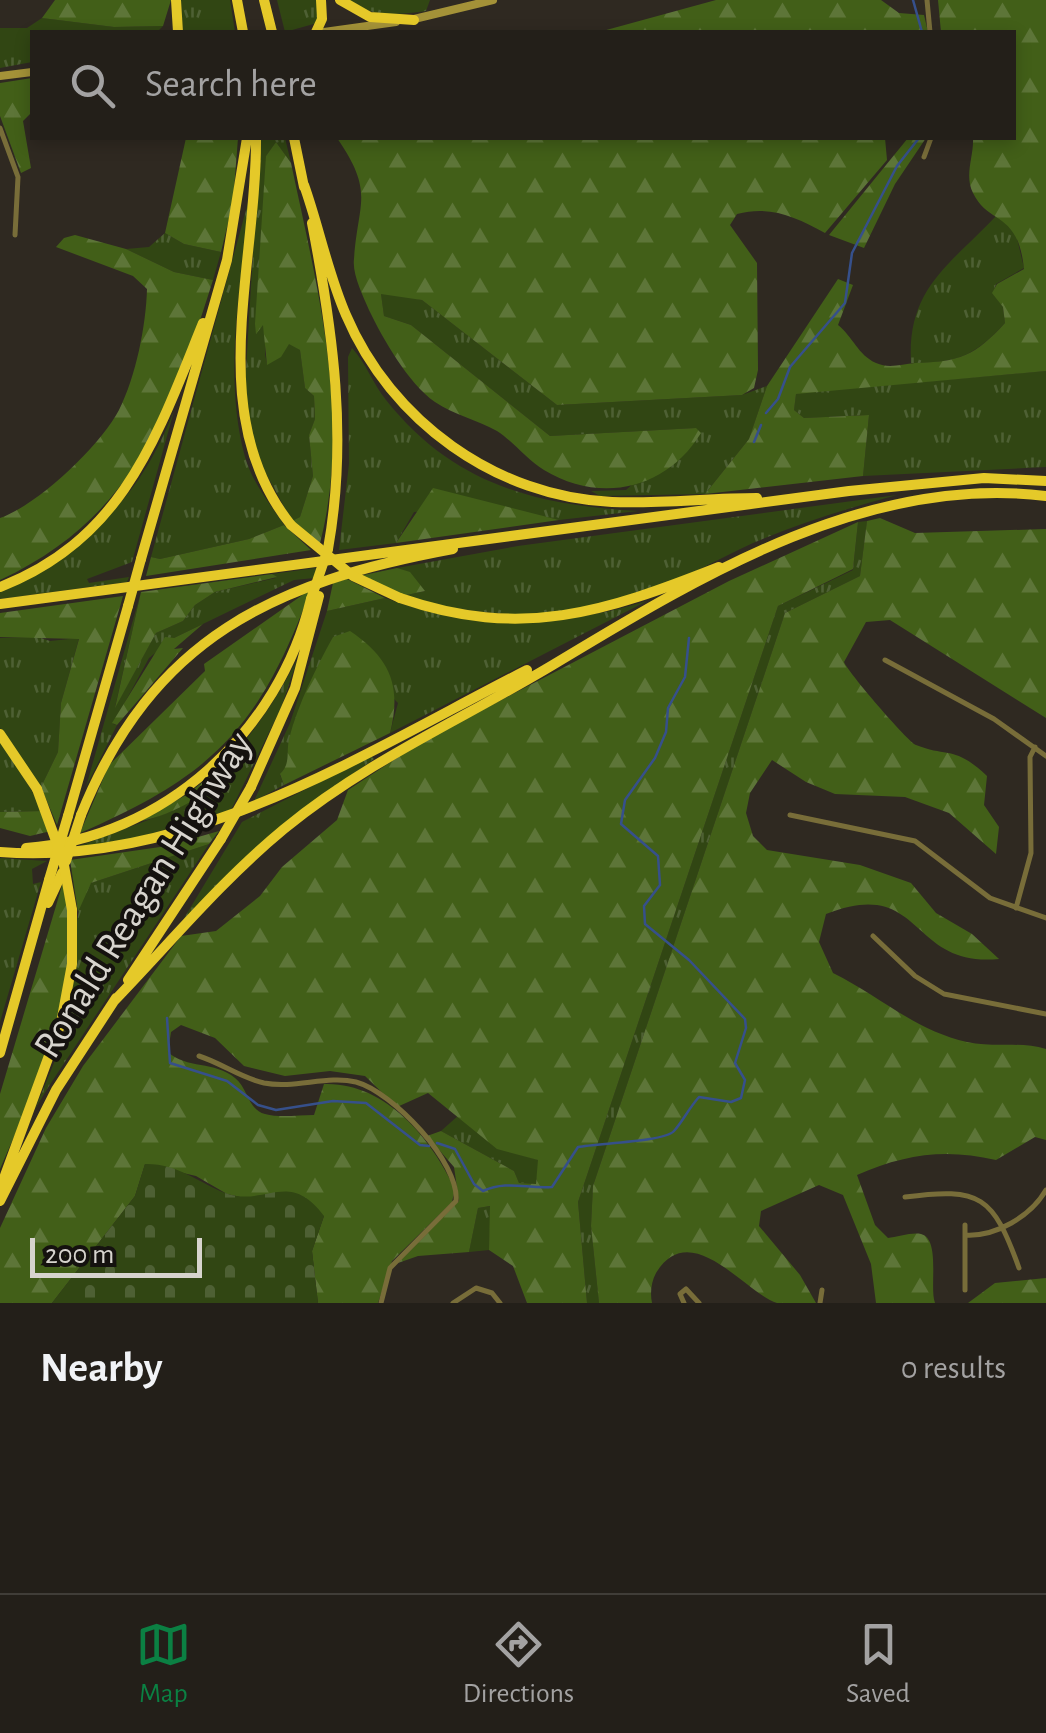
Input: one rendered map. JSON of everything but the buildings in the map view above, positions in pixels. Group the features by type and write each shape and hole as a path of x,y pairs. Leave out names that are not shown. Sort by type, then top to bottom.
{"highway":[{"path":"176,0 178,30"},
{"path":"236,0 242,28"},
{"path":"264,0 271,30"},
{"path":"317,30 322,19 322,0"},
{"path":"340,0 370,18 414,20"},
{"path":"169,30 176,13"},
{"name":"Ronald Reagan Highway","path":"0,1053 222,276 239,207 247,140"},
{"path":"256,140 240,398 256,470 291,525 354,576 400,598 478,616 576,614 653,595 847,516 908,502 993,493 1046,496"},
{"name":"Ronald Reagan Highway","path":"0,1201 56,1090 221,839 251,787 291,700 328,549 338,454 337,386 328,308 294,140"},
{"path":"304,185 345,314 365,353 412,414 464,456 524,484 576,498 626,502 788,500"},
{"path":"0,587 76,542 130,485 162,428 222,276"},
{"path":"0,604 938,481 1046,480"},
{"path":"38,922 62,873 102,766 147,699 184,660 229,625 318,581 502,537"},
{"path":"0,851 82,852 198,828 256,806 791,538"},
{"path":"0,851 67,844 101,834 144,814 197,780 238,742 269,702 296,649 315,598"},
{"path":"114,1001 206,900 306,811 413,740 582,645"},
{"path":"0,734 37,789 64,860 72,910 72,964 61,1024 0,1189"}],"street":[{"path":"339,30 414,20 493,0"},
{"path":"927,0 930,30"},
{"path":"0,76 30,72"},
{"path":"0,128 18,177 14,235"},
{"path":"924,157 930,140"},
{"path":"885,660 1046,756"},
{"path":"1016,908 1031,853 1030,757 1035,747"},
{"path":"790,816 914,840 978,891 1046,918"},
{"path":"874,936 935,990 1046,1014"},
{"path":"200,1056 258,1082 283,1086 346,1081 362,1084 394,1106 450,1166 457,1183 456,1201 390,1268 381,1303"},
{"path":"966,1235 985,1234 1004,1226 1032,1208 1046,1190"},
{"path":"905,1197 954,1191 968,1194 994,1212 1004,1226 1020,1268"},
{"path":"965,1226 965,1290"},
{"path":"453,1303 476,1288 492,1292 500,1303"},
{"path":"684,1303 680,1298 686,1289 696,1303"},
{"path":"820,1303 822,1290"}],"green space":[{"path":"55,0 171,0 163,26 114,27 42,18"},
{"path":"181,0 230,0 235,30 182,30"},
{"path":"277,0 318,0 317,23 284,30"},
{"path":"347,0 430,0 426,11 395,14 366,10"},
{"path":"716,0 881,0 899,13 924,15 928,30 606,30"},
{"path":"938,0 1046,0 1046,371 796,394 794,410 804,418 869,415 863,476 705,494 749,439 767,386 838,279 853,285 838,325 870,360 881,365 955,359 975,350 1005,323 1003,307 992,293 997,284 1024,269 1021,250 1009,228 973,193 969,172 973,140 1016,140 1016,30 941,30"},
{"path":"42,18 114,27 163,26 159,30 30,30 30,62 0,68 0,28 27,28"},
{"path":"30,78 30,114 23,121 31,168 21,173 0,116 0,83"},
{"path":"186,140 238,140 233,202 221,252 184,244 165,233"},
{"path":"260,140 285,140 291,163 276,142 266,156 265,354 267,364 289,343 300,350 305,388 314,396 315,419 309,435 313,476 300,517 292,521 252,448 244,402"},
{"path":"338,140 885,140 887,160 825,233 793,218 761,211 737,214 730,225 757,263 758,370 754,388 742,395 557,405 422,300 381,294 384,316 411,325 550,436 696,428 701,433 670,468 630,486 609,488 565,481 544,470 497,431 435,402 406,372 375,322 356,278 354,259 361,197 349,157"},
{"path":"906,140 925,140 895,184 864,248 829,235"},
{"path":"276,142 291,163 327,354 333,451 319,547 292,521 300,517 313,476 309,435 315,419 314,396 305,388 300,350 289,344 281,357 267,365 263,325 256,334 266,156"},
{"path":"251,192 234,359 238,425 248,466 284,525 249,539 160,559 151,557"},
{"path":"997,215 1015,230 1024,268 996,284 993,293 1003,307 1005,323 984,344 963,356 911,363 916,315 924,297 948,264"},
{"path":"165,233 184,244 221,252 213,280 174,272 126,249 149,247"},
{"path":"75,235 126,249 174,272 213,280 181,374 141,457 115,493 83,526 46,555 0,580 0,518 50,487 98,440 119,410 139,351 147,289 133,276 56,247 64,238"},
{"path":"381,294 422,300 557,405 742,395 767,386 749,439 705,494 600,496 591,491 626,490 696,428 550,436 411,325 384,316"},
{"path":"352,348 381,394 412,429 468,470 530,495 638,511 559,520 497,507 414,512 396,543 339,550 349,464 348,357"},
{"path":"1046,371 1046,467 863,476 869,415 804,418 794,410 796,394 803,392"},
{"path":"174,411 132,562 87,579 89,583 129,577 127,582 0,599 0,591 105,519 142,474"},
{"path":"433,488 559,520 396,543"},
{"path":"897,495 824,516 668,584 593,608 529,614 433,604 402,596 425,591 397,568 518,546"},
{"path":"880,518 915,533 1046,529 1046,718 890,620 866,622 844,662 890,720 916,745 959,756 987,776 984,805 999,827 996,854 949,813 905,797 835,794 806,782 772,760 750,793 746,813 753,836 767,850 860,865 911,883 936,913 972,934 999,959 969,958 947,950 900,913 882,906 858,905 826,914 819,942 833,973 931,1030 977,1044 1046,1049 1046,1140 1035,1137 996,1160 960,1154 925,1155 857,1175 875,1225 888,1238 921,1234 927,1238 933,1254 935,1303 876,1303 871,1264 843,1195 819,1185 761,1211 759,1226 800,1275 816,1303 777,1303 718,1263 685,1252 670,1258 656,1273 652,1303 599,1303 591,1226 593,1186 785,613 860,576 867,521"},
{"path":"867,521 860,576 785,613 593,1186 591,1226 599,1303 587,1303 578,1202 778,606 853,570 858,522"},
{"path":"858,522 853,569 778,606 578,1202 587,1303 527,1303 513,1266 489,1250 490,1206 478,1208 469,1252 418,1256 398,1263 459,1201 454,1167 427,1136 441,1131 514,1171 519,1183 536,1184 538,1160 497,1149 428,1093 397,1107 365,1076 330,1071 285,1076 244,1066 215,1038 181,1025 171,1032 168,1052 183,1061 227,1073 239,1082 259,1112 314,1115 324,1084 367,1092 386,1103 433,1151 455,1189 452,1202 392,1261 378,1303 318,1303 312,1251 324,1216 227,1194 196,1176 145,1164 135,1196 52,1303 0,1303 0,1228 46,1128 83,1066 181,936 216,931 260,896 282,867 337,820 348,790 423,741 729,581"},
{"path":"284,525 311,550 146,576 151,557 160,559 249,539"},
{"path":"316,568 314,578 294,580 174,638 149,658 113,724 117,725 86,787 141,592 115,707 156,633 183,621 195,605 215,592 276,578 272,574"},
{"path":"397,568 410,572 425,591 402,596 359,576"},
{"path":"272,574 277,577 215,592 195,605 183,621 156,633 115,708 141,592"},
{"path":"347,579 385,598 327,611 333,583"},
{"path":"311,589 272,677 227,741 199,767 165,790 80,833 109,765 205,671 204,664"},
{"path":"123,596 57,825 41,787 58,752 61,703 79,639 0,637 0,613"},
{"path":"385,598 451,616 516,622 581,617 647,601 390,733 398,703 333,637 290,736 289,762 280,775 284,785 254,801 290,723 327,611"},
{"path":"203,624 174,649 183,648 117,725 112,723 165,637 174,638"},
{"path":"350,631 375,652 390,674 394,701 390,733 284,785 280,774 287,762 289,739 302,700 333,637"},
{"path":"38,637 50,641 79,638 61,703 58,752 41,787 0,728 0,638"},
{"path":"297,660 281,708 231,810 123,842 74,848 172,811 211,787 239,757 219,768 262,717"},
{"path":"0,739 44,811 0,812"},
{"path":"238,755 212,788 169,813 141,821 186,795"},
{"path":"371,756 374,759 251,855 183,920 242,822"},
{"path":"44,811 51,831 30,836 0,828 0,812"},
{"path":"219,831 209,844 91,883 78,912 70,860 167,846"},
{"path":"209,844 35,1109 68,1021 79,911 91,883"},
{"path":"0,858 47,861 32,869 33,884 41,882 0,1022"},
{"path":"64,879 70,941 64,1000 47,1058 0,1169 0,1094"},
{"path":"459,1115 497,1148 539,1160 536,1184 519,1183 514,1171 441,1131"},
{"path":"145,1164 177,1170 225,1193 252,1196 288,1192 311,1202 324,1216 312,1251 318,1303 52,1303 135,1196"},
{"path":"491,1206 489,1250 469,1252 478,1208"},
{"path":"1046,1278 1046,1303 968,1303 995,1283"}],"waterway":[{"path":"913,0 921,30"},
{"path":"766,413 778,399 790,367 845,303 852,253 897,166 917,140"},
{"path":"754,442 761,425"},
{"path":"437,1143 455,1149 474,1184 483,1191 509,1185 552,1187 578,1147 668,1135 699,1097 731,1102 741,1098 745,1080 735,1063 745,1019 689,960 645,924 644,906 660,885 658,856 621,824 625,800 655,758 666,732 668,708 685,677 689,638"},
{"path":"167,1018 170,1063 227,1081 258,1105 276,1110 333,1101 366,1103 420,1145 429,1146"}]}
